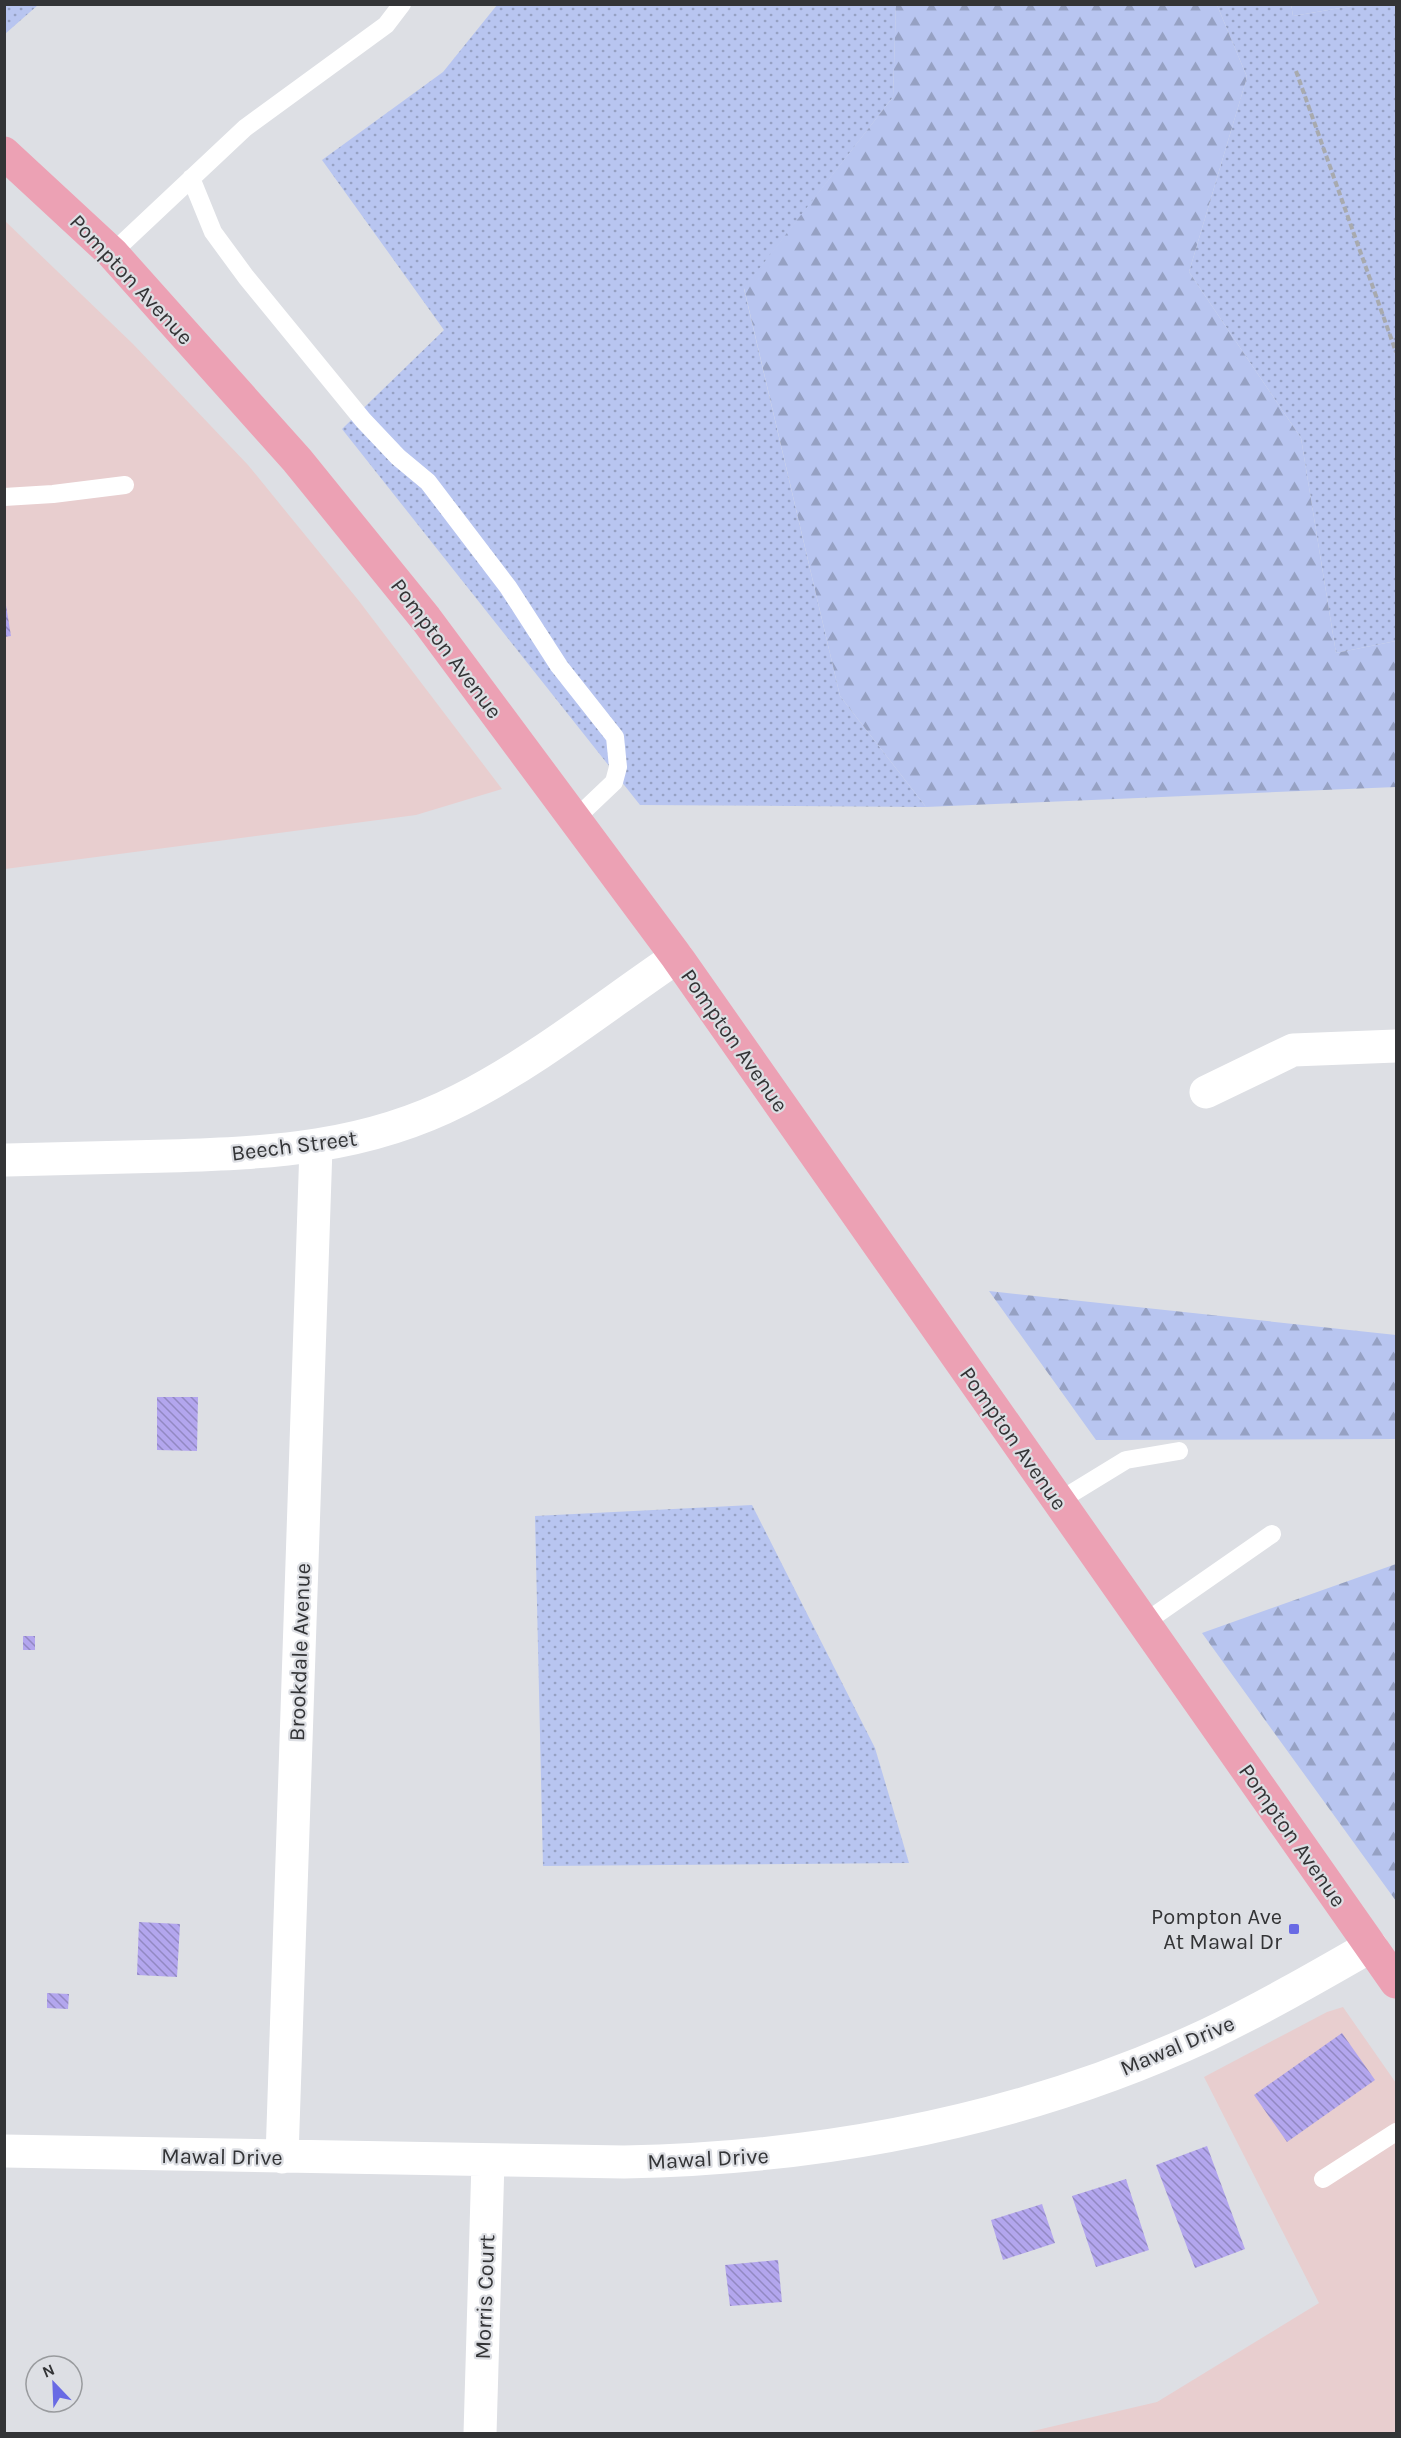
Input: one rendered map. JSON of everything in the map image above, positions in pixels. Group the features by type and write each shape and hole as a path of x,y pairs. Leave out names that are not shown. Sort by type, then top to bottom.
{"main road":[{"name":"Pompton Avenue","path":"4,153 112,253 297,460 364,541 485,698 677,957 1396,1982"}],"street":[{"name":"Beech Street","path":"4,1160 258,1153 316,1147 366,1137 460,1100 504,1075 677,957"},
{"path":"1206,1092 1293,1050 1396,1046"},
{"name":"Brookdale Avenue","path":"282,2157 316,1147"},
{"name":"Mawal Drive","path":"4,2151 488,2161 683,2161 764,2155 834,2146 971,2118 1051,2095 1205,2035 1280,1998 1371,1946"},
{"name":"Morris Court","path":"480,2433 488,2161"}],"lane":[{"path":"112,253 245,128 386,25 402,4"},
{"path":"191,178 213,232 246,277 363,420 398,458 428,482 508,587 559,666 615,737 618,767 615,782 574,820"},
{"path":"4,497 53,495 125,485"},
{"path":"1059,1501 1126,1460 1179,1450"},
{"path":"1144,1623 1272,1534"},
{"path":"1323,2179 1396,2132"}],"path":[{"path":"1296,71 1396,352"}],"shaded area":[{"path":"4,220 133,344 248,465 359,601 502,789 416,815 5,869"},
{"path":"1343,2007 1396,2083 1396,2433 1020,2434 1157,2402 1319,2303 1204,2077 1327,2012"}],"green space":[{"path":"5,4 38,4 38,5 5,34"},
{"path":"1291,4 1358,4 1358,5 1293,16"},
{"path":"497,5 896,5 893,97 744,289 840,696 926,807 640,805 342,429 444,330 322,160 443,72"},
{"path":"896,5 1217,5 1247,77 1189,272 1301,438 1336,653 1396,641 1396,787 926,807 840,696 744,288 893,97"},
{"path":"1217,5 1291,5 1293,16 1358,5 1396,5 1396,641 1336,653 1301,438 1189,272 1247,77"},
{"path":"989,1291 1396,1335 1396,1439 1096,1440"},
{"path":"752,1505 875,1748 909,1863 543,1866 535,1516"},
{"path":"1396,1564 1396,1901 1202,1633"}],"building":[{"path":"4,593 11,636 4,637"},
{"path":"157,1397 198,1397 197,1451 157,1450"},
{"path":"23,1636 35,1636 35,1650 23,1650"},
{"path":"139,1922 180,1924 177,1977 137,1975"},
{"path":"47,1993 69,1994 68,2009 47,2008"},
{"path":"1342,2033 1375,2080 1287,2142 1254,2095"},
{"path":"1207,2146 1245,2249 1195,2268 1156,2165"},
{"path":"1126,2179 1149,2250 1096,2267 1072,2196"},
{"path":"1042,2204 1055,2243 1003,2260 991,2220"},
{"path":"778,2260 782,2302 730,2306 725,2265"}],"place":[{"name":"Pompton Ave At Mawal Dr","path":"1294,1929"}]}
